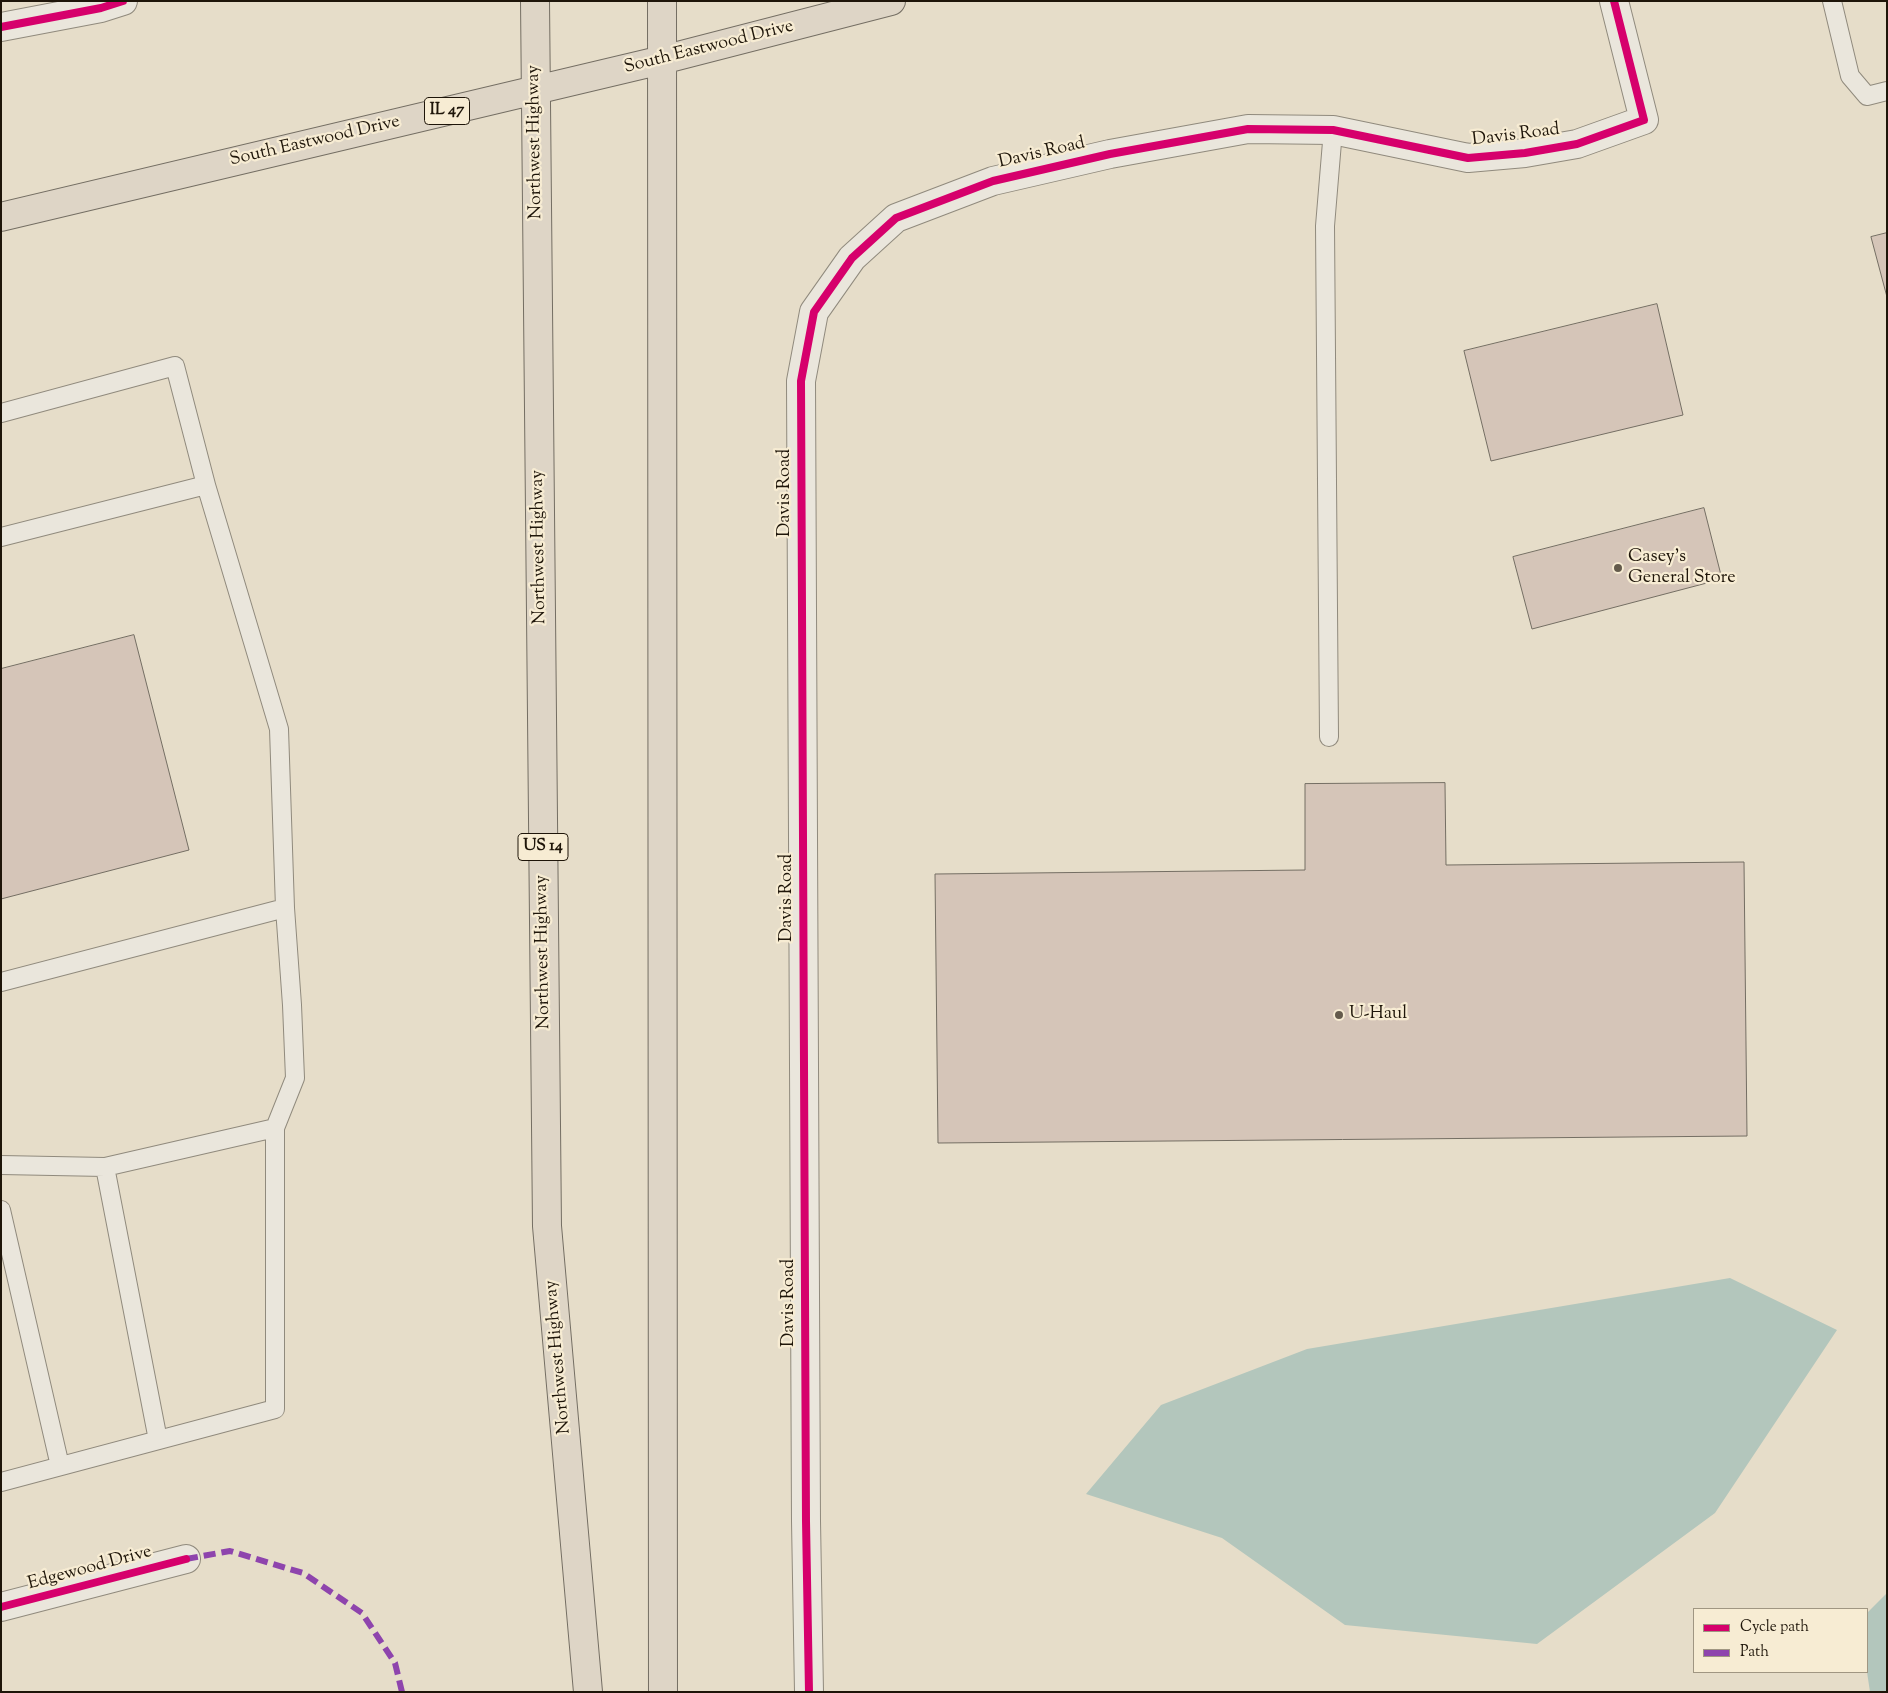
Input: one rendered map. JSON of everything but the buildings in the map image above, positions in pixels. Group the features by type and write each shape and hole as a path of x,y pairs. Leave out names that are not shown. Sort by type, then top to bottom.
{"main road":[{"name":"Northwest Highway","path":"535,1 547,1226 588,1692"},
{"path":"662,1 664,1692"},
{"name":"South Eastwood Drive","path":"1,217 662,60 891,1"}],"street":[{"path":"1,28 101,8 123,1"},
{"name":"Davis Road","path":"809,1692 806,1511 801,381 814,312 852,258 896,218 993,181 1110,154 1248,129 1333,130 1468,158 1525,153 1577,144 1644,120 1614,1"},
{"name":"Edgewood Drive","path":"1,1607 186,1559"}],"lane":[{"path":"1832,1 1850,76 1867,96 1887,91"},
{"path":"1329,737 1325,226 1333,130"},
{"path":"1,413 175,366 206,485 279,729 285,908 295,1078 275,1128 275,1409 1,1482"},
{"path":"1,537 206,485"},
{"path":"1,982 285,908"},
{"path":"1,1165 105,1167 275,1128"},
{"path":"105,1167 158,1440"},
{"path":"1,1210 60,1466"}],"shaded area":[{"path":"1730,1278 1837,1330 1715,1513 1537,1644 1345,1625 1222,1538 1086,1494 1161,1405 1307,1349"},
{"path":"1887,1593 1887,1692 1870,1692 1867,1673 1868,1612"}],"marked path":[{"path":"186,1559 230,1551 303,1573 362,1613 395,1663 402,1692"}],"cycle path":[{"path":"1,27 101,8 123,1"},
{"path":"809,1692 806,1521 801,381 814,312 852,258 896,218 993,181 1110,154 1248,129 1333,130 1468,158 1525,153 1577,144 1644,120 1614,1"},
{"path":"1,1607 186,1559"}],"place":[{"name":"Casey's General Store","path":"1618,568"},
{"name":"U-Haul","path":"1339,1015"}]}
